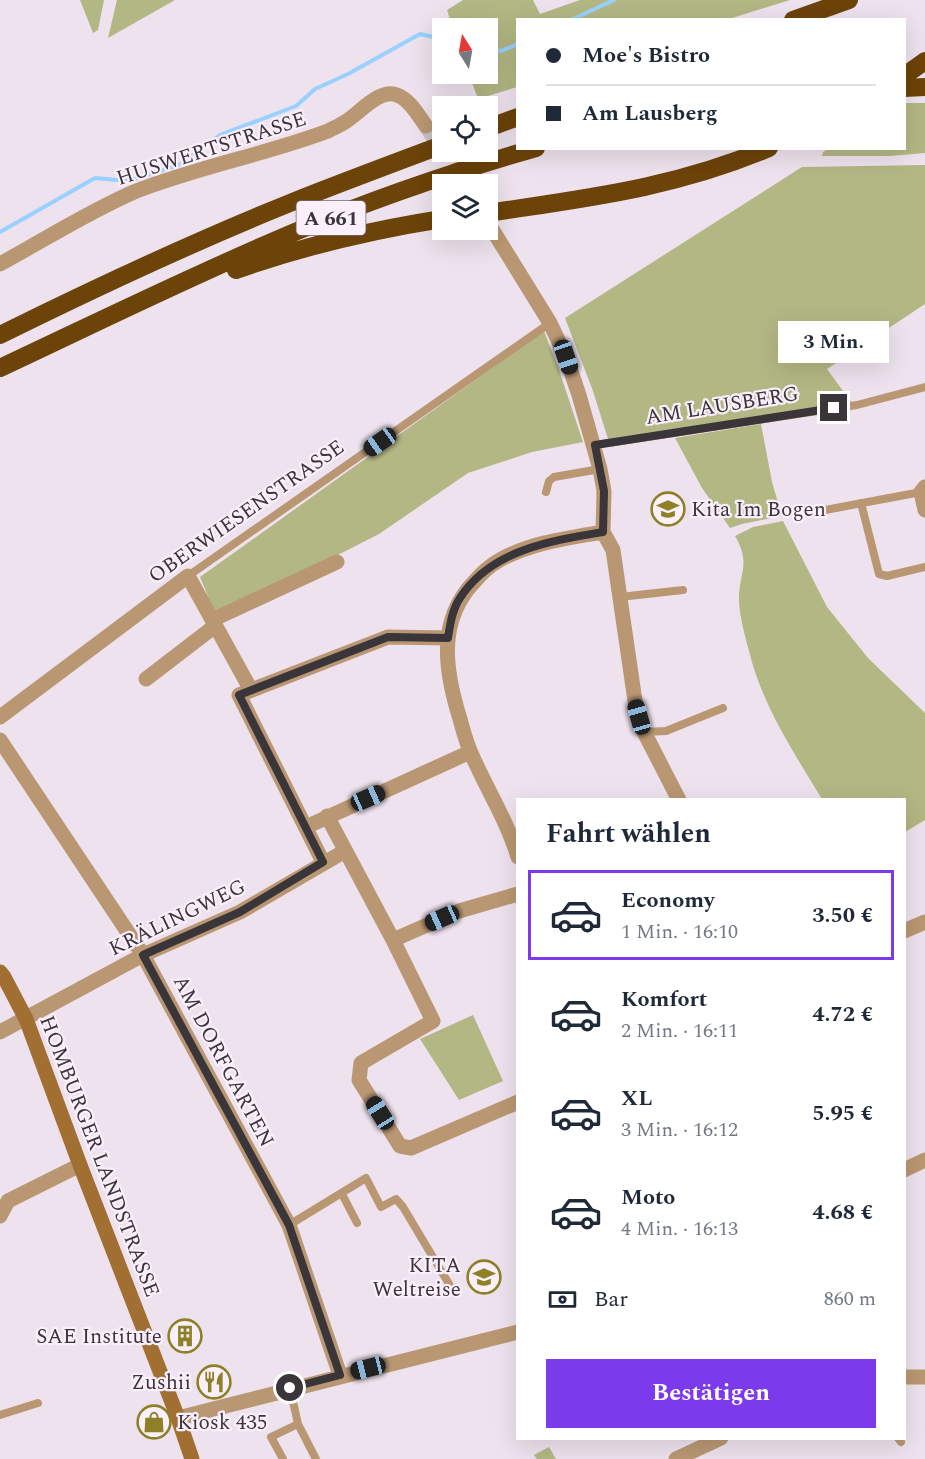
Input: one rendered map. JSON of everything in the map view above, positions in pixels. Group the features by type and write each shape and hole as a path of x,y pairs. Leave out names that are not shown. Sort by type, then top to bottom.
{"highway":[{"path":"799,18 849,0"},
{"path":"906,64 925,63"},
{"path":"906,75 925,63"},
{"path":"906,87 925,87"},
{"path":"498,124 516,118"},
{"path":"498,132 516,128"},
{"name":"A 661","path":"0,335 93,289 191,245 299,200 432,150"},
{"name":"A 661","path":"0,368 294,232 361,206 529,150"},
{"path":"498,217 645,188 722,167 764,150"},
{"name":"A 661","path":"133,306 298,250 389,227 432,221"}],"street":[{"name":"HUSWERTSTRASSE","path":"0,264 133,193 177,177 328,131 387,94 395,94 403,99 426,126"},
{"path":"498,229 550,322 566,357 595,445 604,491 603,532 614,550 635,701 644,732 678,798"},
{"path":"923,489 925,510"},
{"path":"516,851 511,835 470,752 454,701 448,670 448,638 451,620 459,598 481,574 497,562 525,549 570,537 603,532"},
{"path":"146,679 214,623 336,562"},
{"path":"188,576 251,690"},
{"name":"OBERWIESENSTRASSE","path":"0,717 188,576"},
{"path":"323,862 239,695 388,637 448,638"},
{"name":"AM DORFGARTEN","path":"0,740 143,955 289,1225 340,1375"},
{"path":"306,827 470,752"},
{"path":"327,816 433,1021 361,1063 359,1080 400,1146 411,1148 516,1103"},
{"name":"KRÄLINGWEG","path":"0,1032 143,955 240,912 345,851"},
{"path":"393,940 459,911 516,895"},
{"path":"906,930 925,922"},
{"name":"HOMBURGER LANDSTRASSE","path":"0,972 26,1019 192,1459"},
{"path":"906,1169 925,1160"},
{"path":"0,1216 8,1201 80,1165"},
{"path":"178,1418 340,1375 516,1333"},
{"path":"906,1377 925,1377"},
{"path":"676,1459 717,1440"}],"lane":[{"name":"OBERWIESENSTRASSE","path":"188,576 550,322"},
{"name":"AM LAUSBERG","path":"595,445 857,405 925,387"},
{"path":"546,492 549,481 554,477 600,469"},
{"path":"820,511 923,489"},
{"path":"861,503 879,574 887,576 925,567"},
{"path":"620,597 683,590"},
{"path":"644,732 666,731 723,708"},
{"path":"289,1225 366,1178 381,1207 396,1199 403,1207 455,1294"},
{"path":"342,1194 357,1223"},
{"path":"290,1388 298,1424 316,1459"},
{"path":"0,1415 38,1403"},
{"path":"283,1459 271,1437 298,1424"}],"green space":[{"path":"80,0 104,0 98,30 93,33"},
{"path":"117,0 175,0 108,38"},
{"path":"463,0 533,0 540,14 580,0 790,0 732,18 516,18 516,87 488,96 477,96 473,84 498,84 498,18 450,18 447,10"},
{"path":"906,103 925,103 925,153 890,156 822,156 826,150 906,150"},
{"path":"925,165 925,304 827,369 851,402 608,439 593,391 565,318 802,167"},
{"path":"544,331 583,442 532,452 468,473 379,534 328,560 214,611 200,577"},
{"path":"761,424 772,482 782,516 730,528 702,488 675,438"},
{"path":"783,521 827,607 868,658 925,713 925,820 906,831 906,798 821,798 770,709 755,671 740,614 739,592 743,554 735,536 753,527"},
{"path":"473,1015 503,1081 459,1100 420,1039"},
{"path":"549,1447 556,1459 537,1459 534,1455"}],"waterway":[{"path":"575,18 614,0"},
{"path":"0,232 95,178 128,181 181,164 220,135 296,106 315,89 348,74 420,34 432,37"},
{"path":"498,50 516,45"}],"tunnel":[{"path":"426,126 457,174"}],"place":[{"name":"Kita Im Bogen","path":"668,509"},
{"name":"KITA Weltreise","path":"484,1277"},
{"name":"SAE Institute","path":"185,1336"},
{"name":"Zushii","path":"214,1382"},
{"name":"Kiosk 435","path":"154,1422"}],"route":[{"path":"290,1388 340,1375 289,1225 143,955 240,912 323,862 239,695 388,637 448,638 451,620 459,598 481,574 497,562 525,549 570,537 603,532 604,491 595,445 834,408"}]}
